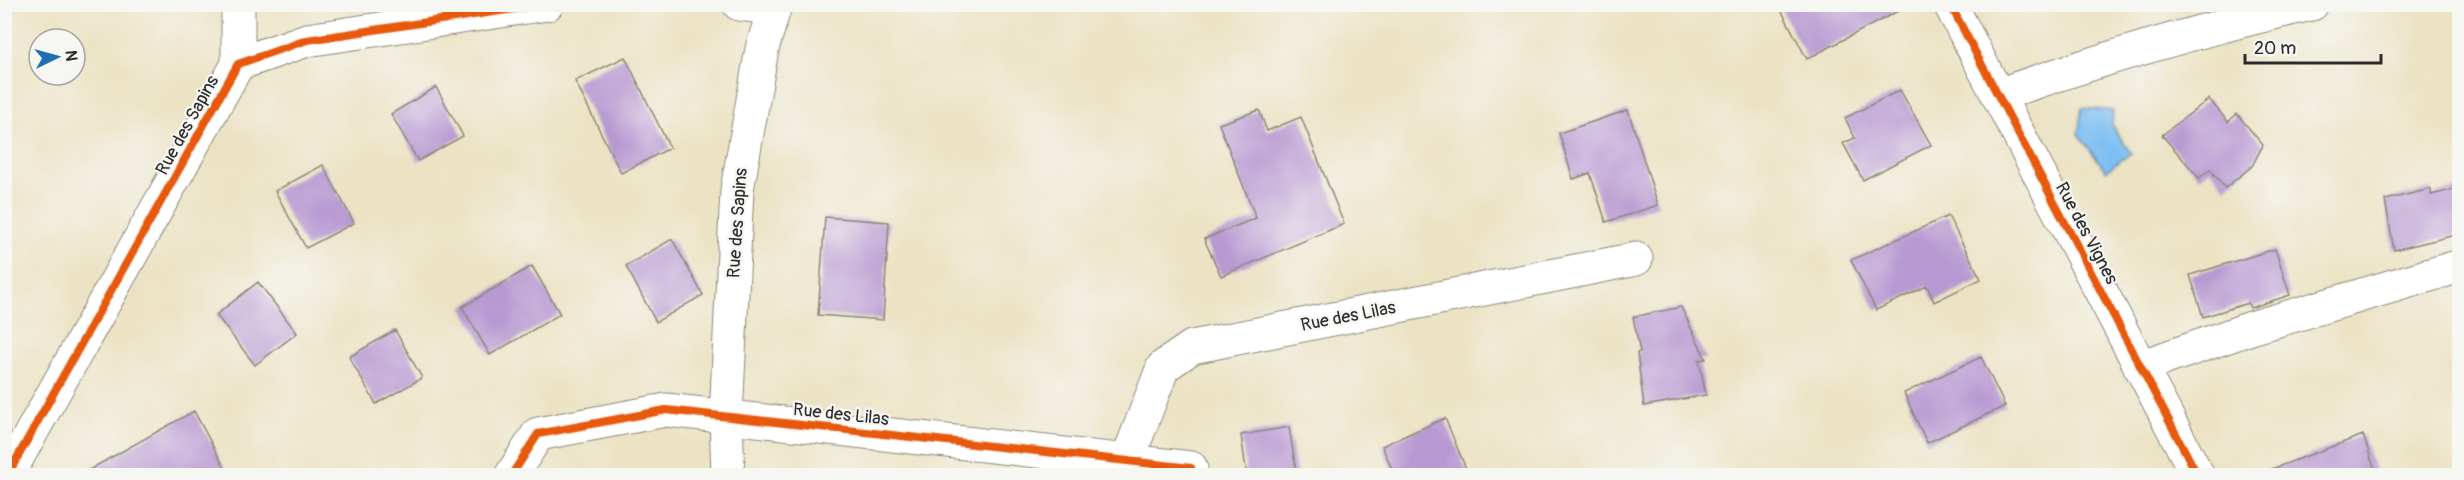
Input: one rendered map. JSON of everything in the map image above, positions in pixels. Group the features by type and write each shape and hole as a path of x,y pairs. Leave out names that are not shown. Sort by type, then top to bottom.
{"street":[{"name":"Rue des Sapins","path":"7,476 238,64 238,4"},
{"name":"Rue des Sapins","path":"238,64 307,40 547,4"},
{"name":"Rue des Sapins","path":"728,476 726,417 737,190 762,49 774,9 739,4"},
{"name":"Rue des Vignes","path":"1950,4 2198,476"},
{"path":"1998,95 2087,64 2255,17 2312,4"},
{"name":"Rue des Lilas","path":"1127,461 1163,368 1192,347 1636,259"},
{"path":"2140,367 2251,328 2460,266"},
{"name":"Rue des Lilas","path":"511,476 538,434 666,410 1191,468"}],"water":[{"path":"2082,108 2113,111 2112,126 2131,153 2106,171 2078,134"}],"building":[{"path":"1778,4 1911,4 1807,59"},
{"path":"625,57 670,148 621,173 575,81"},
{"path":"436,87 463,136 418,161 391,114"},
{"path":"1900,90 1931,145 1863,180 1843,143 1855,138 1845,118"},
{"path":"2209,99 2228,122 2237,114 2263,145 2252,166 2225,188 2210,169 2199,178 2162,135"},
{"path":"1259,110 1267,131 1301,117 1344,224 1221,276 1204,239 1256,218 1219,124"},
{"path":"1628,110 1658,205 1606,222 1590,173 1573,179 1559,133"},
{"path":"323,165 354,223 306,248 275,191"},
{"path":"2460,188 2460,234 2394,250 2385,200 2431,189 2431,195"},
{"path":"1948,216 1981,279 1934,302 1927,286 1876,310 1851,260"},
{"path":"825,217 889,222 883,320 818,315"},
{"path":"672,239 703,295 656,322 626,266"},
{"path":"2275,249 2290,295 2250,308 2248,303 2203,317 2190,275"},
{"path":"532,266 560,314 490,355 462,307"},
{"path":"258,282 297,333 255,365 216,315"},
{"path":"1681,307 1706,359 1699,360 1706,395 1644,406 1637,353 1640,352 1633,317"},
{"path":"395,330 422,378 376,404 349,357"},
{"path":"1981,357 2005,406 1927,443 1904,393"},
{"path":"194,411 229,476 78,476"},
{"path":"1445,418 1469,476 1395,476 1382,446"},
{"path":"1289,427 1297,476 1247,476 1241,435"},
{"path":"2363,435 2377,476 2266,476 2266,471"}],"cycle path":[{"path":"7,476 238,64 307,40 547,4"},
{"path":"1950,4 2198,476"},
{"path":"511,476 538,434 666,410 1191,468"}]}
